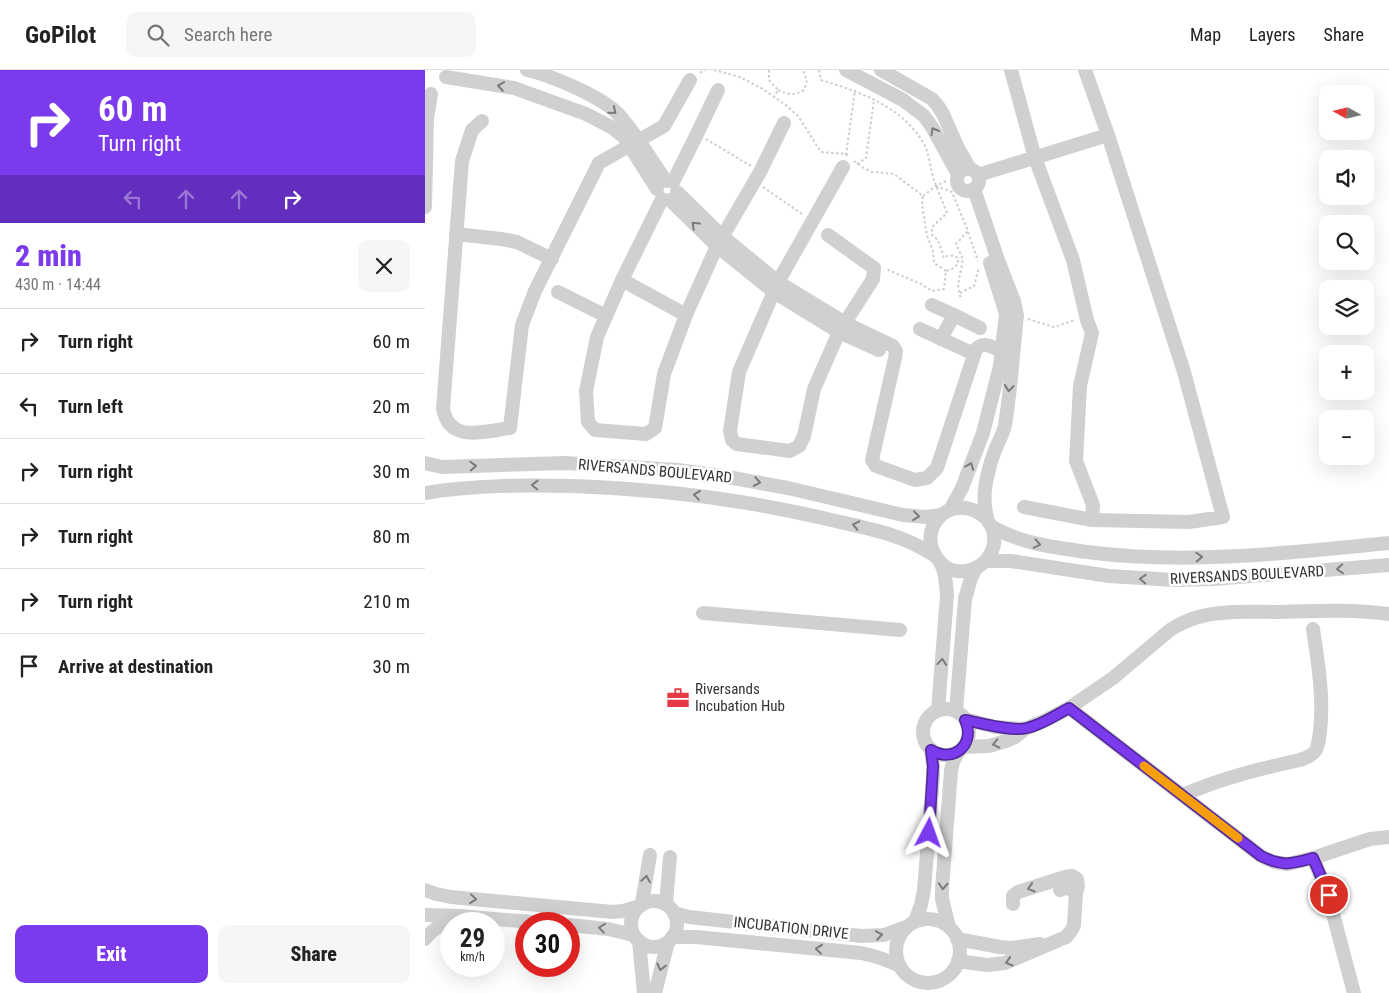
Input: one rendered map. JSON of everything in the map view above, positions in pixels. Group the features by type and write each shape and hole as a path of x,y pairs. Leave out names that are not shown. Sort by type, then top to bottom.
{"street":[{"path":"846,70 871,76 924,116 966,174 979,182 969,190 962,189 957,184 966,174 1035,158 1108,135"},
{"path":"881,70 932,99 938,106 958,148 966,174"},
{"path":"1011,70 1035,158 1073,260 1087,320 1092,333 1079,386 1076,461 1093,505 1092,520"},
{"path":"1024,507 1092,520 1189,522 1223,517 1185,372 1085,70"},
{"path":"520,90 535,71 595,96 618,114 634,144 667,191 719,241 776,287 895,358 872,460 876,466 915,480 927,478 937,468 976,349 980,345 986,344 1007,352"},
{"path":"425,207 428,95 442,84 447,73 514,88 586,114 613,128 634,144"},
{"path":"481,121 472,130 463,161 443,409 447,422 460,432 469,434 510,428 522,325 535,291 599,163 664,126 691,80"},
{"path":"718,90 622,280 597,337 586,391 588,422 595,430 646,434 655,428 664,374 686,315 719,241 758,177 784,123"},
{"path":"586,114 595,96"},
{"path":"828,235 874,268 873,279 842,328 813,389 804,436 799,446 790,451 737,444 732,440 730,431 739,372 776,287 848,162"},
{"path":"938,710 947,595 945,575 931,544 931,534 934,523 945,512 962,488 983,433 1000,366 1007,352 1017,315 1014,301 969,190"},
{"path":"931,750 933,766 924,890 921,904 911,924 899,935 896,946 896,956 900,966 919,987 925,983 943,979 958,962 959,946 949,927 942,899 942,889 951,771 953,762 967,740 969,733 968,726 960,715 965,598 969,583 991,554 994,536 989,523 985,490 994,454 1005,427 1006,314 969,190"},
{"path":"456,234 517,242 552,258"},
{"path":"622,280 686,315"},
{"path":"558,292 606,316"},
{"path":"932,305 980,328"},
{"path":"941,339 954,315"},
{"path":"920,329 974,354"},
{"path":"983,433 1000,441"},
{"name":"RIVERSANDS BOULEVARD","path":"425,463 442,467 565,463 678,470 789,488 903,515 926,517 945,512"},
{"name":"RIVERSANDS BOULEVARD","path":"425,493 475,487 522,485 619,488 721,498 791,511 884,532 910,541 937,559"},
{"path":"945,512 959,507 970,508 979,512 989,523"},
{"name":"RIVERSANDS BOULEVARD","path":"989,523 1024,542 1104,554 1150,558 1257,555 1389,543"},
{"path":"937,559 949,568 957,571 967,571 981,565"},
{"name":"RIVERSANDS BOULEVARD","path":"981,565 1011,561 1109,576 1174,580 1213,579 1389,564"},
{"path":"1025,729 995,726 945,709 931,714 923,728 923,736 931,750 937,754 944,755 961,749 998,744 1015,737 1025,729 1069,708 1113,678 1180,623 1199,617 1228,612 1321,610 1389,614"},
{"path":"703,613 900,630"},
{"path":"1183,795 1234,775 1300,760 1309,757 1315,751 1319,741 1322,715 1321,688 1313,629"},
{"path":"1069,708 1261,856 1274,862 1288,864 1313,858 1370,839 1389,837"},
{"path":"644,993 636,938 632,930 631,918 640,905 650,855"},
{"path":"655,993 670,940 677,926 670,909 670,857"},
{"path":"1313,858 1329,895 1354,993"},
{"path":"958,962 987,965 1005,964 1066,937 1073,929 1075,922 1078,882 1076,878 1070,876 1018,892 1013,896 1013,904"},
{"path":"1060,890 1071,888 1076,893"},
{"path":"425,890 451,896 613,912 623,911 654,900 670,909"},
{"name":"INCUBATION DRIVE","path":"670,909 695,918 869,936 884,935 911,924"},
{"path":"425,915 440,915"},
{"path":"911,924 924,919 933,919 949,927"},
{"path":"425,938 440,925"},
{"path":"580,926 608,929 636,938 650,946 656,946 670,940"},
{"name":"INCUBATION DRIVE","path":"670,940 696,937 861,954 886,959 900,966"},
{"path":"957,939 1011,948 1053,942"},
{"path":"942,993 943,979"}],"path":[{"path":"714,70 740,77 787,106 798,116 821,152 872,172 894,174 923,196"},
{"path":"769,70 769,80 778,90 787,94 797,94 804,90 807,80 803,70"},
{"path":"819,70 821,80 855,90 897,113 911,126 925,145 936,186 947,213 933,227 933,235 939,240 944,258 948,255 958,258 958,264 946,271"},
{"path":"774,97 778,90"},
{"path":"848,162 855,90"},
{"path":"848,162 866,158 874,100"},
{"path":"697,134 758,177 813,222"},
{"path":"946,271 934,263 933,251 927,236 922,204 923,196 936,186 966,174"},
{"path":"936,186 952,192 980,265 974,286 960,293"},
{"path":"961,300 958,286 963,260 956,244 968,232"},
{"path":"874,268 889,270 932,291 944,288 946,271"},
{"path":"1017,315 1054,328 1073,320 1087,320"}],"slow traffic":[{"path":"1144,766 1238,838"}],"place":[{"name":"Riversands Incubation Hub","path":"678,698"}],"route":[{"path":"929,833 933,766 931,750 937,754 944,755 958,752 963,747 969,733 965,720 1005,728 1025,729 1069,708 1261,856 1274,862 1288,864 1313,858 1329,895"}]}
